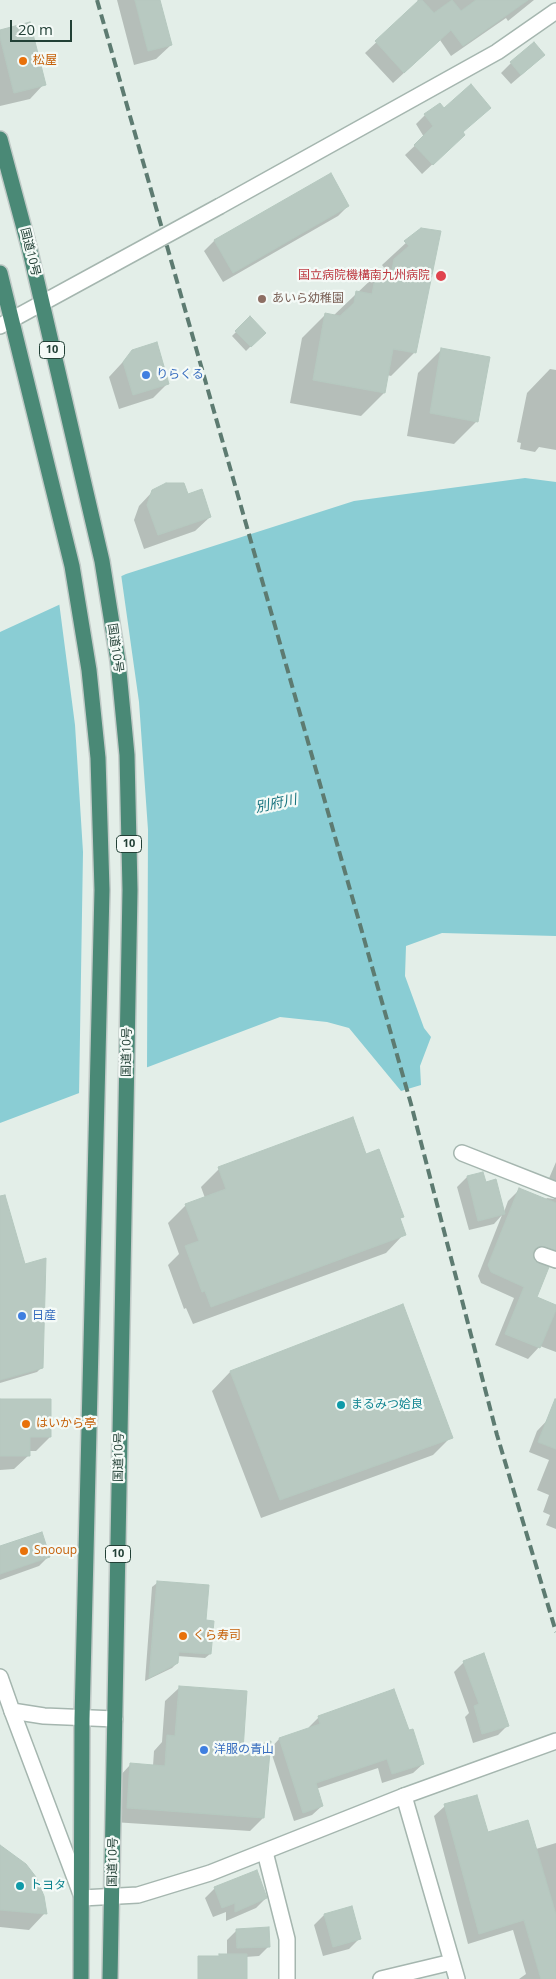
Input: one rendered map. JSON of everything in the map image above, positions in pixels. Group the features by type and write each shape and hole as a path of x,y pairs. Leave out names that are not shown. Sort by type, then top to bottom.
{"highway":[{"name":"国道10号","path":"0,139 42,303 102,561 118,661 127,755 130,890 110,1979"},
{"name":"10","path":"0,273 6,323 72,566 90,670 98,758 102,890 98,1131 82,1719 80,1979"}],"street":[{"path":"6,323 497,52 556,11"},
{"path":"462,1152 556,1190"},
{"path":"0,1676 9,1717 82,1898 138,1895 210,1873 404,1796 556,1741"},
{"path":"9,1717 44,1716 115,1719"},
{"path":"404,1796 457,1979"},
{"path":"265,1852 287,1939 287,1979"},
{"path":"381,1979 452,1962"}],"water":[{"name":"別府川","path":"525,478 556,482 556,936 442,933 406,946 405,976 424,1028 431,1037 420,1066 421,1085 401,1091 349,1028 327,1022 280,1017 0,1123 0,632 126,574 354,501"}],"pier":[{"path":"121,574 139,702 148,830 147,1070 79,1096 83,852 75,725 59,602"}],"building":[{"path":"135,0 160,0 172,45 148,51"},
{"path":"419,0 422,0 434,13 452,0 461,11 476,0 528,0 463,46 451,30 404,73 375,41"},
{"name":"松屋","path":"30,22 46,85 14,93 0,37 0,30"},
{"path":"534,42 545,55 521,75 510,62"},
{"path":"471,84 491,108 463,132 465,135 433,165 414,145 433,126 424,114 440,103 444,108"},
{"path":"331,173 349,206 233,273 214,240"},
{"path":"421,228 441,231 416,353 393,349 385,393 313,380 325,313 340,316 354,303 356,291 372,294 376,273 391,276 394,259 409,246 404,241"},
{"path":"250,316 266,333 251,347 235,331"},
{"name":"りらくる","path":"157,342 169,384 133,395 123,362 132,350"},
{"path":"441,348 490,357 478,422 430,413"},
{"path":"166,483 184,483 188,494 202,489 211,517 158,535 147,505 152,490"},
{"path":"353,1117 366,1154 379,1149 404,1217 400,1218 406,1235 211,1307 205,1291 202,1292 185,1246 199,1241 185,1204 226,1189 218,1167"},
{"path":"483,1172 486,1182 496,1179 505,1214 478,1221 467,1176"},
{"path":"519,1188 556,1203 556,1250 541,1246 533,1252 535,1261 549,1267 537,1297 556,1305 556,1310 540,1348 505,1334 524,1287 491,1272 488,1265"},
{"name":"日産","path":"5,1195 25,1264 46,1258 43,1368 0,1380 0,1196"},
{"name":"まるみつ姶良","path":"403,1304 453,1438 280,1500 230,1371"},
{"name":"はいから亭","path":"0,1399 51,1399 51,1437 30,1437 30,1456 0,1456"},
{"path":"556,1399 556,1449 538,1442"},
{"name":"Snooup","path":"42,1532 50,1557 0,1574 0,1546"},
{"name":"くら寿司","path":"157,1581 209,1585 206,1620 214,1621 211,1654 179,1652 178,1663 149,1678"},
{"path":"484,1653 509,1726 482,1734 474,1706 479,1704 463,1661"},
{"name":"洋服の青山","path":"179,1686 247,1691 243,1750 271,1741 264,1818 127,1808 130,1763 165,1766 167,1735 175,1736"},
{"path":"394,1689 409,1730 413,1729 424,1764 392,1774 387,1759 316,1783 323,1806 303,1813 279,1738 320,1724 318,1716"},
{"path":"477,1795 488,1832 528,1820 556,1915 556,1979 541,1979 524,1920 479,1934 444,1804"},
{"name":"トヨタ","path":"0,1845 26,1864 36,1877 44,1896 47,1914 0,1910"},
{"path":"257,1870 267,1898 235,1912 235,1903 222,1908 214,1887"},
{"path":"352,1906 361,1939 333,1947 324,1914"},
{"path":"269,1927 270,1947 237,1948 236,1929"},
{"path":"219,1954 247,1954 247,1979 198,1979 198,1956 219,1956"}],"railway":[{"path":"97,0 411,1104 497,1435 556,1632"}],"place":[{"name":"松屋","path":"23,61"},
{"name":"国立病院機構南九州病院","path":"441,276"},
{"name":"あいら幼稚園","path":"262,299"},
{"name":"りらくる","path":"146,375"},
{"name":"日産","path":"22,1316"},
{"name":"まるみつ姶良","path":"341,1405"},
{"name":"はいから亭","path":"26,1424"},
{"name":"Snooup","path":"24,1551"},
{"name":"くら寿司","path":"183,1636"},
{"name":"洋服の青山","path":"204,1750"},
{"name":"トヨタ","path":"20,1886"}]}
